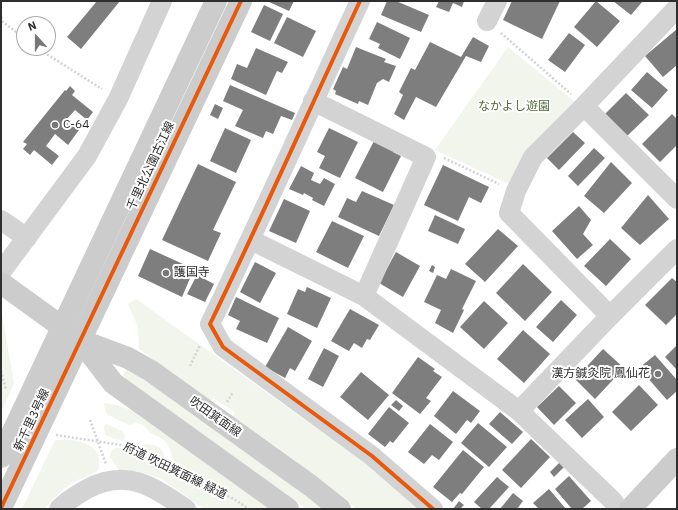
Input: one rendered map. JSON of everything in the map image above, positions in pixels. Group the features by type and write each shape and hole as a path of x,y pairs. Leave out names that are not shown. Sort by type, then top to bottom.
{"street":[{"path":"1,272 87,156 118,99 162,1"},
{"name":"千里北公園古江線","path":"62,327 216,1"},
{"name":"千里北公園古江線","path":"80,340 241,1"},
{"path":"360,1 313,101 251,240 210,324 223,347 372,456 433,509"},
{"path":"487,21 497,1"},
{"path":"610,316 509,213 516,192 533,157 584,106 677,8"},
{"path":"313,101 426,157 364,296"},
{"path":"584,106 677,199"},
{"path":"1,220 27,238"},
{"path":"251,240 364,296 519,411 613,501 618,509"},
{"path":"519,411 677,249"},
{"name":"吹田箕面線","path":"1,283 80,340 128,358 151,371 295,474 340,509"},
{"name":"新千里3号線","path":"1,457 62,327"},
{"name":"吹田箕面線","path":"80,340 113,383 288,509"},
{"name":"新千里3号線","path":"1,508 80,340"},
{"path":"630,509 677,459"},
{"path":"59,509 75,496 91,487 111,480 132,480 145,484 186,509"}],"path":[{"path":"1,17 3,22 16,32"},
{"path":"505,36 584,106"},
{"path":"50,56 118,99"},
{"path":"440,157 516,192"},
{"path":"1,372 6,390"},
{"path":"225,405 233,392"},
{"path":"90,420 111,480"}],"green space":[{"name":"なかよし遊園","path":"508,47 575,102 511,185 435,150"},
{"path":"136,299 368,465 418,509 357,509 289,456 233,416 235,412 213,398 211,401 139,349 138,327 128,304"},
{"path":"1,313 14,384 1,412"},
{"path":"128,369 324,509 307,509 126,379 123,375"},
{"path":"104,403 117,405 131,410 219,471 269,509 204,509 162,479 137,471 119,470 110,457 111,451 115,448 121,448 175,477 178,469 175,465 169,447 164,440 151,433 142,424 136,423 129,425 108,415 105,411"},
{"path":"106,424 122,431 125,435 124,440 119,440 105,435 104,427"},
{"path":"55,440 71,440 87,444 93,448 97,453 99,461 98,470 68,486 56,496 45,509 22,509"},
{"path":"146,444 159,447 163,452 164,459 161,460 143,451 142,445"}],"building":[{"path":"97,1 120,1 81,49 67,37"},
{"path":"267,1 294,1 289,11"},
{"path":"387,1 396,1 429,15 421,32 381,15"},
{"path":"439,1 464,1 462,7 453,3 449,12 436,7"},
{"path":"512,1 560,1 542,39 503,20"},
{"path":"596,1 620,21 597,47 574,27"},
{"path":"613,1 643,1 631,15"},
{"path":"264,5 283,14 270,41 251,32"},
{"path":"287,17 316,31 303,57 274,43"},
{"path":"377,22 410,38 400,59 378,48 380,44 369,39"},
{"path":"677,29 677,65 663,77 645,56"},
{"path":"569,33 585,45 565,72 548,60"},
{"path":"473,37 489,46 481,62 466,56 436,107 416,97 404,120 394,114 403,95 399,92 411,68 415,70 430,42 461,57"},
{"path":"356,47 386,59 384,62 396,66 389,82 383,79 377,83 368,105 359,101 358,104 335,94 336,91 333,89 343,67 347,69"},
{"path":"256,48 288,62 282,73 277,71 266,95 231,79 237,64 247,68"},
{"path":"647,72 668,90 652,108 631,90"},
{"path":"230,85 295,113 292,120 281,116 273,134 266,131 263,138 235,126 243,110 223,101"},
{"name":"C-64","path":"70,86 75,91 72,95 93,112 87,120 75,110 66,120 79,130 68,145 55,134 46,146 59,156 52,165 34,150 30,155 23,149 27,144 23,142 65,90 66,91"},
{"path":"626,93 649,115 627,136 605,114"},
{"path":"215,104 223,108 218,119 210,115"},
{"path":"672,114 677,119 677,145 660,162 642,144"},
{"path":"225,128 251,140 236,173 210,161"},
{"path":"329,128 358,142 340,178 319,168 325,156 317,152"},
{"path":"573,132 585,143 559,170 547,158"},
{"path":"375,139 395,149 393,152 401,156 383,192 355,178"},
{"path":"594,148 605,158 578,186 568,176"},
{"path":"611,162 632,183 604,213 584,196"},
{"path":"198,164 236,182 213,230 221,233 208,261 162,240"},
{"path":"443,165 489,187 481,203 469,197 458,221 424,205"},
{"path":"301,166 314,173 311,180 320,184 324,178 335,184 324,206 312,200 313,198 304,193 303,195 289,189"},
{"path":"362,191 394,205 379,236 338,217 347,198 356,202"},
{"path":"648,195 669,219 640,245 621,228"},
{"path":"284,199 310,211 296,243 269,231"},
{"path":"579,206 591,220 583,234 593,245 577,259 552,231"},
{"path":"435,215 465,229 458,244 428,231"},
{"path":"332,221 364,236 348,268 316,252"},
{"path":"498,229 518,246 485,282 465,264"},
{"path":"610,239 631,259 606,286 584,266"},
{"name":"護国寺","path":"150,249 194,269 182,297 138,276"},
{"path":"396,252 420,266 403,297 379,283"},
{"path":"255,262 276,273 260,303 240,292"},
{"path":"523,264 552,292 525,321 496,293"},
{"path":"432,265 435,267 433,273 429,271"},
{"path":"451,269 476,281 462,309 464,310 453,333 435,323 441,310 424,302 437,275 446,279"},
{"path":"197,275 214,284 205,302 187,294"},
{"path":"672,278 677,282 677,314 666,325 645,305"},
{"path":"307,287 331,298 317,328 287,314 298,289 305,292"},
{"path":"236,297 279,318 267,343 236,329 240,321 228,315"},
{"path":"561,300 577,315 553,342 536,327"},
{"path":"484,301 508,323 484,349 460,327"},
{"path":"350,309 379,325 370,340 367,339 362,348 354,343 349,351 331,341"},
{"path":"288,327 312,341 295,371 290,368 285,378 265,367"},
{"path":"523,330 550,354 524,383 497,359"},
{"path":"677,345 677,370 665,357"},
{"path":"324,348 339,356 323,387 308,379"},
{"path":"603,349 624,368 595,399 575,379"},
{"name":"漢方鍼灸院 鳳仙花","path":"655,355 677,380 677,391 667,400 639,368"},
{"path":"418,357 435,369 433,371 442,377 426,398 431,401 420,414 392,393"},
{"path":"361,372 389,395 368,420 340,397"},
{"path":"639,385 658,405 631,431 612,412"},
{"path":"559,386 576,403 554,425 537,407"},
{"path":"453,391 480,411 471,423 467,420 456,434 434,416"},
{"path":"588,399 604,417 582,438 565,420"},
{"path":"396,400 403,406 399,411 391,405"},
{"path":"389,407 409,423 393,443 390,441 385,447 368,434"},
{"path":"500,412 523,432 512,444 489,424"},
{"path":"478,423 507,447 489,467 461,443"},
{"path":"430,424 453,442 439,460 432,455 424,464 408,452"},
{"path":"531,439 550,457 521,488 502,470"},
{"path":"463,450 484,467 462,494 460,493 452,502 433,487"},
{"path":"560,462 564,467 554,477 550,472"},
{"path":"569,476 591,501 582,509 572,509 555,489"},
{"path":"497,477 509,487 489,509 482,509 474,502"},
{"path":"549,489 566,509 539,509 533,503"},
{"path":"513,493 523,501 517,509 500,509"},
{"path":"459,501 464,505 460,509 453,509"}],"cycle path":[{"path":"1,508 241,1"},
{"path":"360,1 210,324 223,347 372,456 433,509"}],"place":[{"name":"C-64","path":"55,125"},
{"name":"護国寺","path":"166,273"},
{"name":"漢方鍼灸院 鳳仙花","path":"658,374"}]}
